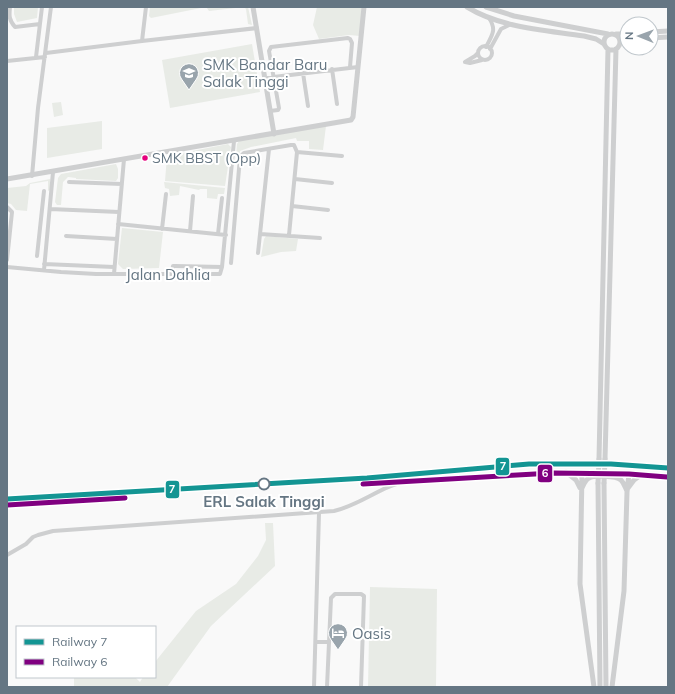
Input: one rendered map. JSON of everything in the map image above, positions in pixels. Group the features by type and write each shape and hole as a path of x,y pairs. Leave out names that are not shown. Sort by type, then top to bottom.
{"street":[{"path":"10,7 10,22 15,26 40,24"},
{"path":"36,58 42,7"},
{"path":"32,176 51,7"},
{"path":"142,41 146,7"},
{"path":"253,7 274,134"},
{"path":"7,179 32,176 351,120 353,117 364,7"},
{"path":"467,7 489,18 511,24 584,36 596,40 606,47 616,49"},
{"path":"486,7 514,16 608,34 616,34 619,39"},
{"path":"488,48 494,31 493,24 489,18"},
{"path":"488,48 502,28 511,24"},
{"path":"7,61 36,58 45,55 142,41 257,28"},
{"path":"602,459 605,39 608,34"},
{"path":"270,111 278,110 279,108 269,51 271,47 344,38 350,39 352,43 350,67"},
{"path":"600,687 601,483 616,49 619,46"},
{"path":"481,47 488,48 492,53 487,60 470,63 465,62 476,56 478,53 481,47"},
{"path":"478,53 479,57 483,60"},
{"path":"265,78 358,67"},
{"path":"332,69 337,104"},
{"path":"303,73 308,106"},
{"name":"Jalan Dahlia","path":"7,267 68,273 220,274 226,235 234,141"},
{"path":"231,263 240,157 242,154 294,145 297,152 289,236"},
{"path":"258,253 269,149"},
{"path":"297,152 342,156"},
{"path":"114,274 124,159"},
{"path":"44,270 53,172"},
{"path":"231,176 239,175"},
{"path":"295,179 332,183"},
{"path":"69,182 122,184"},
{"path":"37,256 43,192 51,194"},
{"path":"162,229 166,194"},
{"path":"190,232 193,196"},
{"path":"218,234 221,200 229,201"},
{"path":"292,206 328,210"},
{"path":"7,207 12,212 7,260"},
{"path":"50,209 119,212"},
{"path":"118,224 226,235"},
{"path":"260,234 320,238"},
{"path":"66,236 117,239"},
{"path":"39,243 46,244"},
{"path":"44,264 114,267"},
{"path":"172,273 173,266 222,267"},
{"path":"566,472 576,480 581,491"},
{"path":"7,555 26,544 33,537 53,530 319,513 343,509 361,502 392,485 403,482 476,476 566,472 668,477"},
{"path":"582,473 580,584 594,687"},
{"path":"612,687 624,591 627,492 629,474"},
{"path":"627,492 631,483 642,475"},
{"path":"581,491 586,480 590,477 610,477 622,481 627,492"},
{"path":"601,483 606,687"},
{"path":"314,687 319,513"},
{"path":"327,687 331,598 335,594 361,594 364,596 361,687"},
{"path":"316,642 329,642"}],"shaded area":[{"path":"14,7 38,7 37,18 17,22 14,14"},
{"path":"150,7 244,7 209,11 207,8 201,8 151,18 149,16"},
{"path":"244,7 248,7 252,25 248,24 246,9"},
{"path":"317,7 362,7 360,36 349,35 319,39 313,25"},
{"path":"252,44 260,92 170,108 162,60"},
{"path":"61,102 63,115 54,117 52,103"},
{"path":"102,121 102,149 47,158 47,128"},
{"path":"326,126 323,150 309,149 309,141 297,141 296,138 251,147 240,151 239,156 236,156 237,144 239,141"},
{"path":"228,144 231,147 225,186 165,181 167,156"},
{"path":"116,164 118,169 118,178 116,181 76,179 68,177 63,182 61,205 57,205 55,202 58,178 61,174"},
{"path":"50,179 50,190 48,191 48,181 30,184 27,211 16,210 11,204 7,203 7,188 26,186 30,183"},
{"path":"164,182 225,188 224,194 218,194 217,199 207,198 207,189 199,190 180,186 179,195 170,196 169,189 165,188"},
{"path":"122,228 163,232 159,268 123,269 118,264"},
{"path":"266,236 298,239 296,251 281,252 261,257 264,239"},
{"path":"265,523 273,523 275,566 211,626 167,687 74,687 74,678 136,678 140,682 142,678 156,678 156,661 196,611 236,584 258,556 266,540"},
{"path":"370,587 437,589 436,687 368,687"}],"rail line":[{"name":"7","path":"7,499 367,478 529,464 611,464 668,468"},
{"name":"6","path":"363,484 553,473 629,474 667,477"},
{"name":"6","path":"7,505 125,498"}],"place":[{"name":"SMK Bandar Baru Salak Tinggi","path":"189,90"},
{"name":"SMK BBST (Opp)","path":"145,158"},
{"name":"ERL Salak Tinggi","path":"264,484"},
{"name":"Oasis","path":"338,650"}]}
